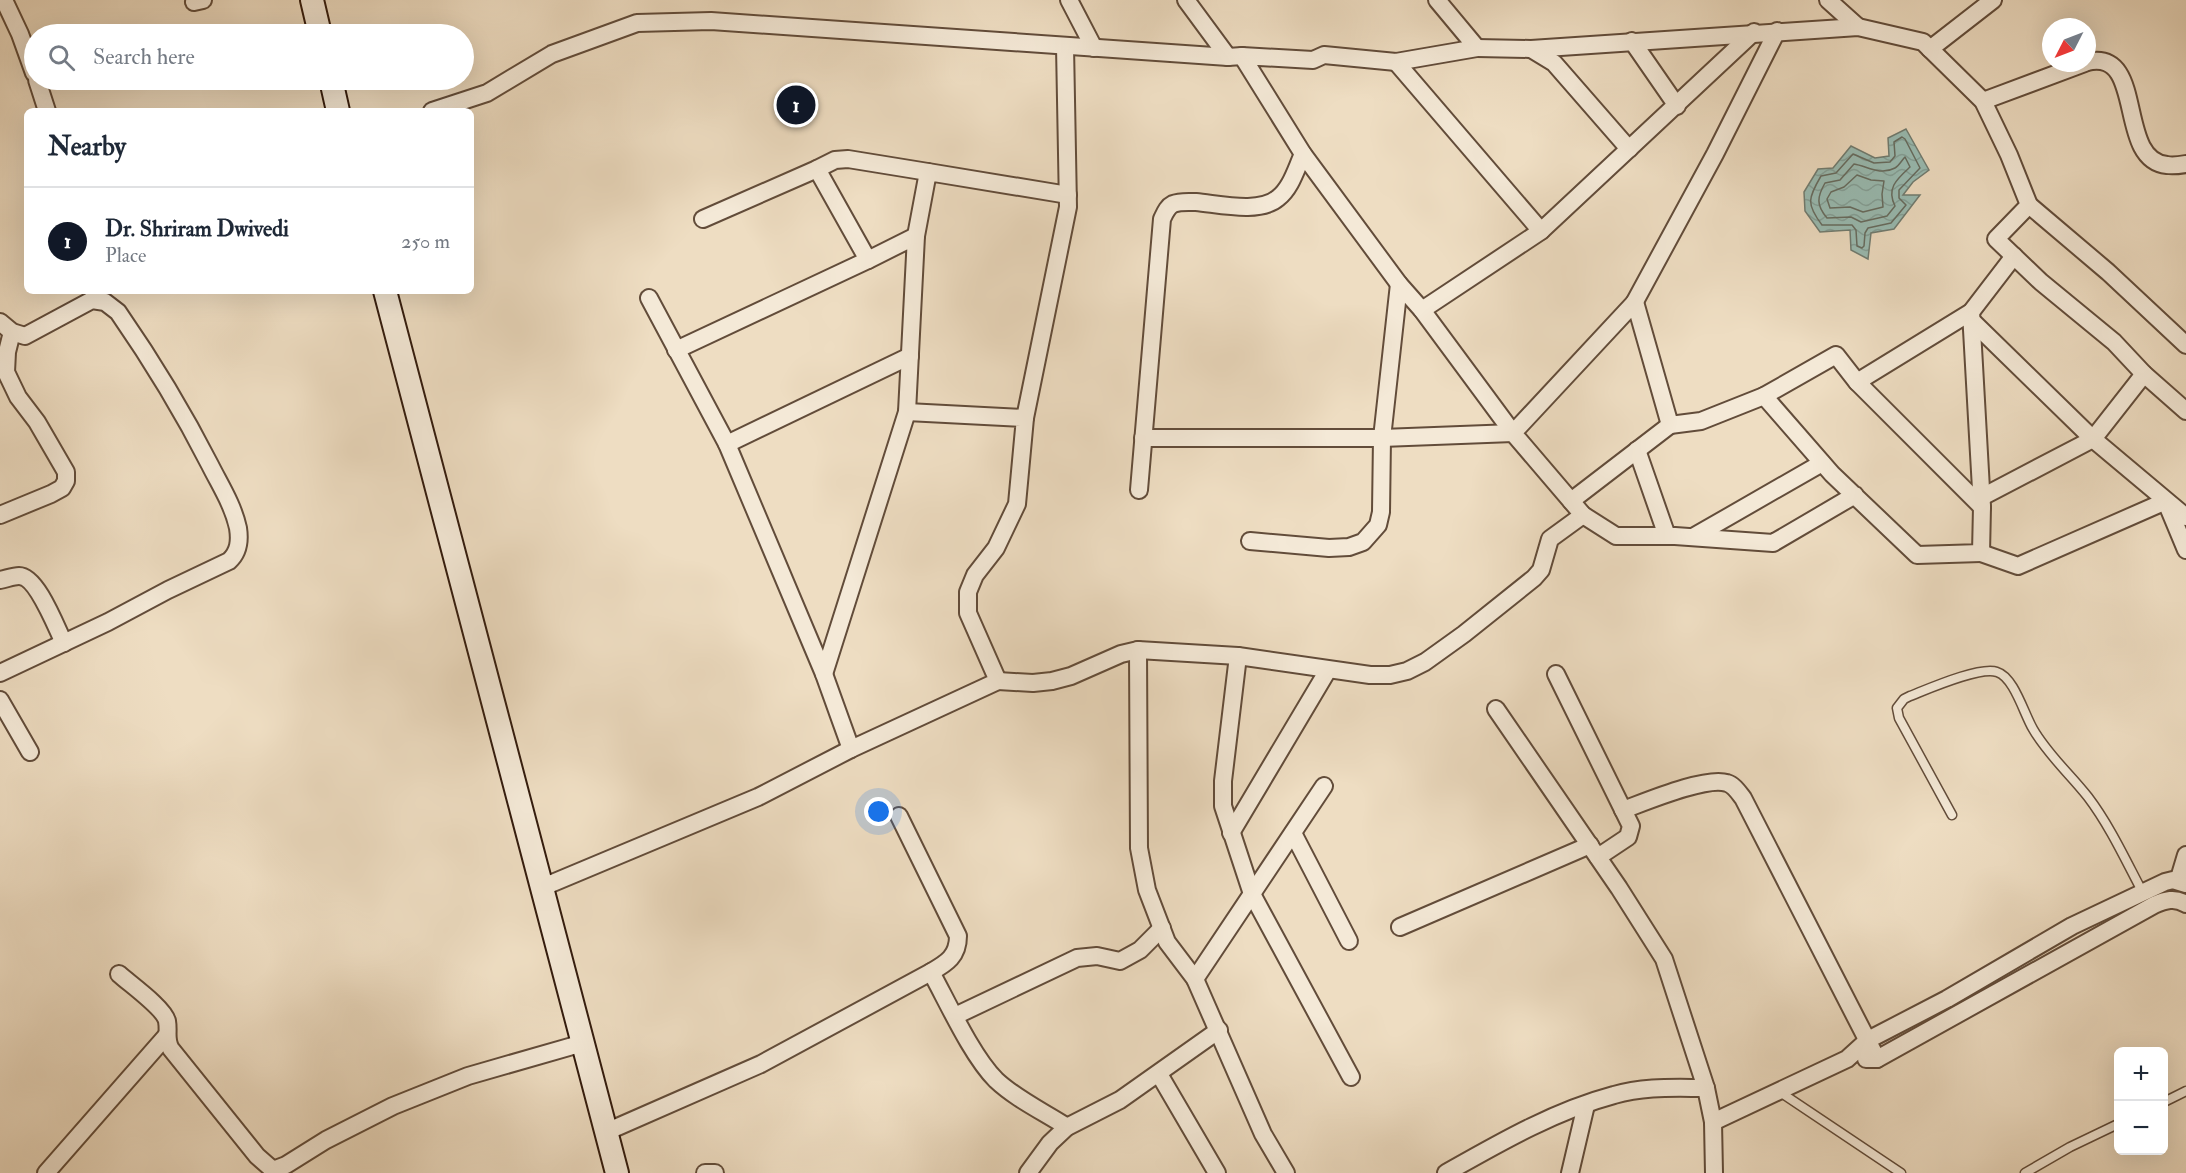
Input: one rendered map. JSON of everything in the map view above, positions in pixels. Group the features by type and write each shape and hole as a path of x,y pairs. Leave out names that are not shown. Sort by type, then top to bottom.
{"street":[{"path":"4,0 24,45"},
{"path":"312,0 318,24"},
{"path":"1069,0 1094,48"},
{"path":"1186,0 1235,56 1303,154 1513,433 1583,515 1616,536 1693,537 1773,543 1855,495"},
{"path":"1437,0 1477,48"},
{"path":"1828,0 1858,27"},
{"path":"1930,49 1993,0"},
{"path":"441,108 487,93 552,54 637,23 711,21 1094,48 1313,60 1324,54 1396,62 1477,48 1531,49 1754,32 1858,27 1923,42 1983,101 2009,155 2029,205 2108,272 2186,345"},
{"path":"1632,307 1715,154 1777,31"},
{"path":"1422,310 1541,231 1754,32"},
{"path":"1632,41 1677,106"},
{"path":"998,681 968,613 968,592 975,575 1008,528 1017,504 1025,418 1068,207 1065,46"},
{"path":"1531,49 1554,63 1629,149"},
{"path":"2096,61 2110,63 2120,73 2141,144 2151,158 2165,166 2186,164"},
{"path":"1396,62 1541,231"},
{"path":"1983,101 2062,72"},
{"path":"40,90 45,108"},
{"path":"333,90 337,108"},
{"path":"1139,490 1162,219 1173,204 1185,201 1250,207 1276,201 1288,187 1303,154"},
{"path":"703,219 836,160 849,159 1068,195"},
{"path":"817,169 868,260"},
{"path":"824,674 907,412 916,236 928,172"},
{"path":"2029,205 1996,239 2041,282 2114,342 2144,374 2186,411"},
{"path":"676,350 916,236"},
{"path":"1857,382 1971,316 2014,256"},
{"path":"1250,541 1329,548 1349,547 1363,542 1378,525 1381,512 1383,438 1399,284"},
{"path":"386,294 617,1173"},
{"path":"649,298 727,444 824,674 851,749"},
{"path":"0,515 51,494 62,488 66,482 66,472 37,422 18,397 6,372 6,327 25,336 92,300 105,302 118,312 185,417 232,507 238,529 237,553 229,561 0,673"},
{"path":"1143,438 1383,438 1513,433 1635,302 1670,425"},
{"path":"1971,316 2093,439 2186,517"},
{"path":"1971,316 1982,502 1981,553"},
{"path":"1571,501 1670,425 1701,421 1764,396 1836,355 1857,382 1982,502"},
{"path":"727,444 910,356"},
{"path":"1982,502 2093,439 2144,374"},
{"path":"1764,396 1822,463 1917,555 1981,553 2018,567 2166,501"},
{"path":"907,412 1025,418"},
{"path":"1637,450 1667,536"},
{"path":"1693,537 1822,463"},
{"path":"2166,501 2186,550"},
{"path":"543,887 758,796 851,749 998,681 1033,683 1053,681 1071,676 1121,654 1138,650 1238,656 1328,670 1390,675 1407,671 1425,662 1464,634 1534,578 1544,562 1546,545 1550,539 1583,515"},
{"path":"0,580 20,576 28,578 37,588 64,643"},
{"path":"1138,650 1139,848 1148,890 1167,942 1195,979 1263,1134 1286,1173"},
{"path":"1238,656 1223,781 1223,806 1230,833 1252,894 1351,1077"},
{"path":"1230,833 1328,670"},
{"path":"1400,927 1625,840 1630,834 1631,826 1556,674"},
{"path":"0,700 30,752"},
{"path":"1496,709 1594,851 1664,959 1706,1088 1713,1122 1714,1173"},
{"path":"1623,810 1708,781 1729,783 1736,789 1743,798 1877,1059"},
{"path":"1195,979 1324,786"},
{"path":"606,1132 761,1064 931,972 951,958 958,948 958,936 899,816"},
{"path":"1293,833 1349,941"},
{"path":"2165,900 2168,888 2181,877 2186,855"},
{"path":"1713,1122 1847,1059 1868,1040 1947,999 2072,926 2181,877"},
{"path":"1847,1059 1877,1059 2165,900 2178,900 2186,904"},
{"path":"955,1016 1077,958 1097,956 1119,961 1140,950 1161,928"},
{"path":"931,972 979,1059 999,1083 1067,1126"},
{"path":"119,974 161,1011 167,1020 167,1043 257,1156 273,1170 393,1106 468,1076 583,1043"},
{"path":"1028,1173 1050,1143 1067,1126 1120,1100 1219,1030"},
{"path":"46,1173 167,1035"},
{"path":"1159,1074 1216,1173"},
{"path":"1446,1173 1514,1135 1614,1095 1651,1088 1706,1088"},
{"path":"1570,1173 1586,1105"},
{"path":"705,1173 715,1173"}],"lane":[{"path":"1952,815 1899,718 1897,708 1904,699 1910,696 1979,671 1998,672 2005,676 2012,685 2032,728 2043,745 2087,796 2101,816 2144,893"},
{"path":"2165,1101 2186,1091"},
{"path":"1780,1092 1901,1173"},
{"path":"2025,1173 2070,1147 2114,1126"}],"water":[{"path":"1906,129 1929,170 1913,182 1903,195 1920,195 1894,229 1871,233 1868,259 1851,250 1850,230 1820,232 1805,211 1804,192 1818,169 1833,168 1851,146 1875,158 1889,156 1888,138"}],"place":[{"name":"Dr. Shriram Dwivedi","path":"796,105"}]}
